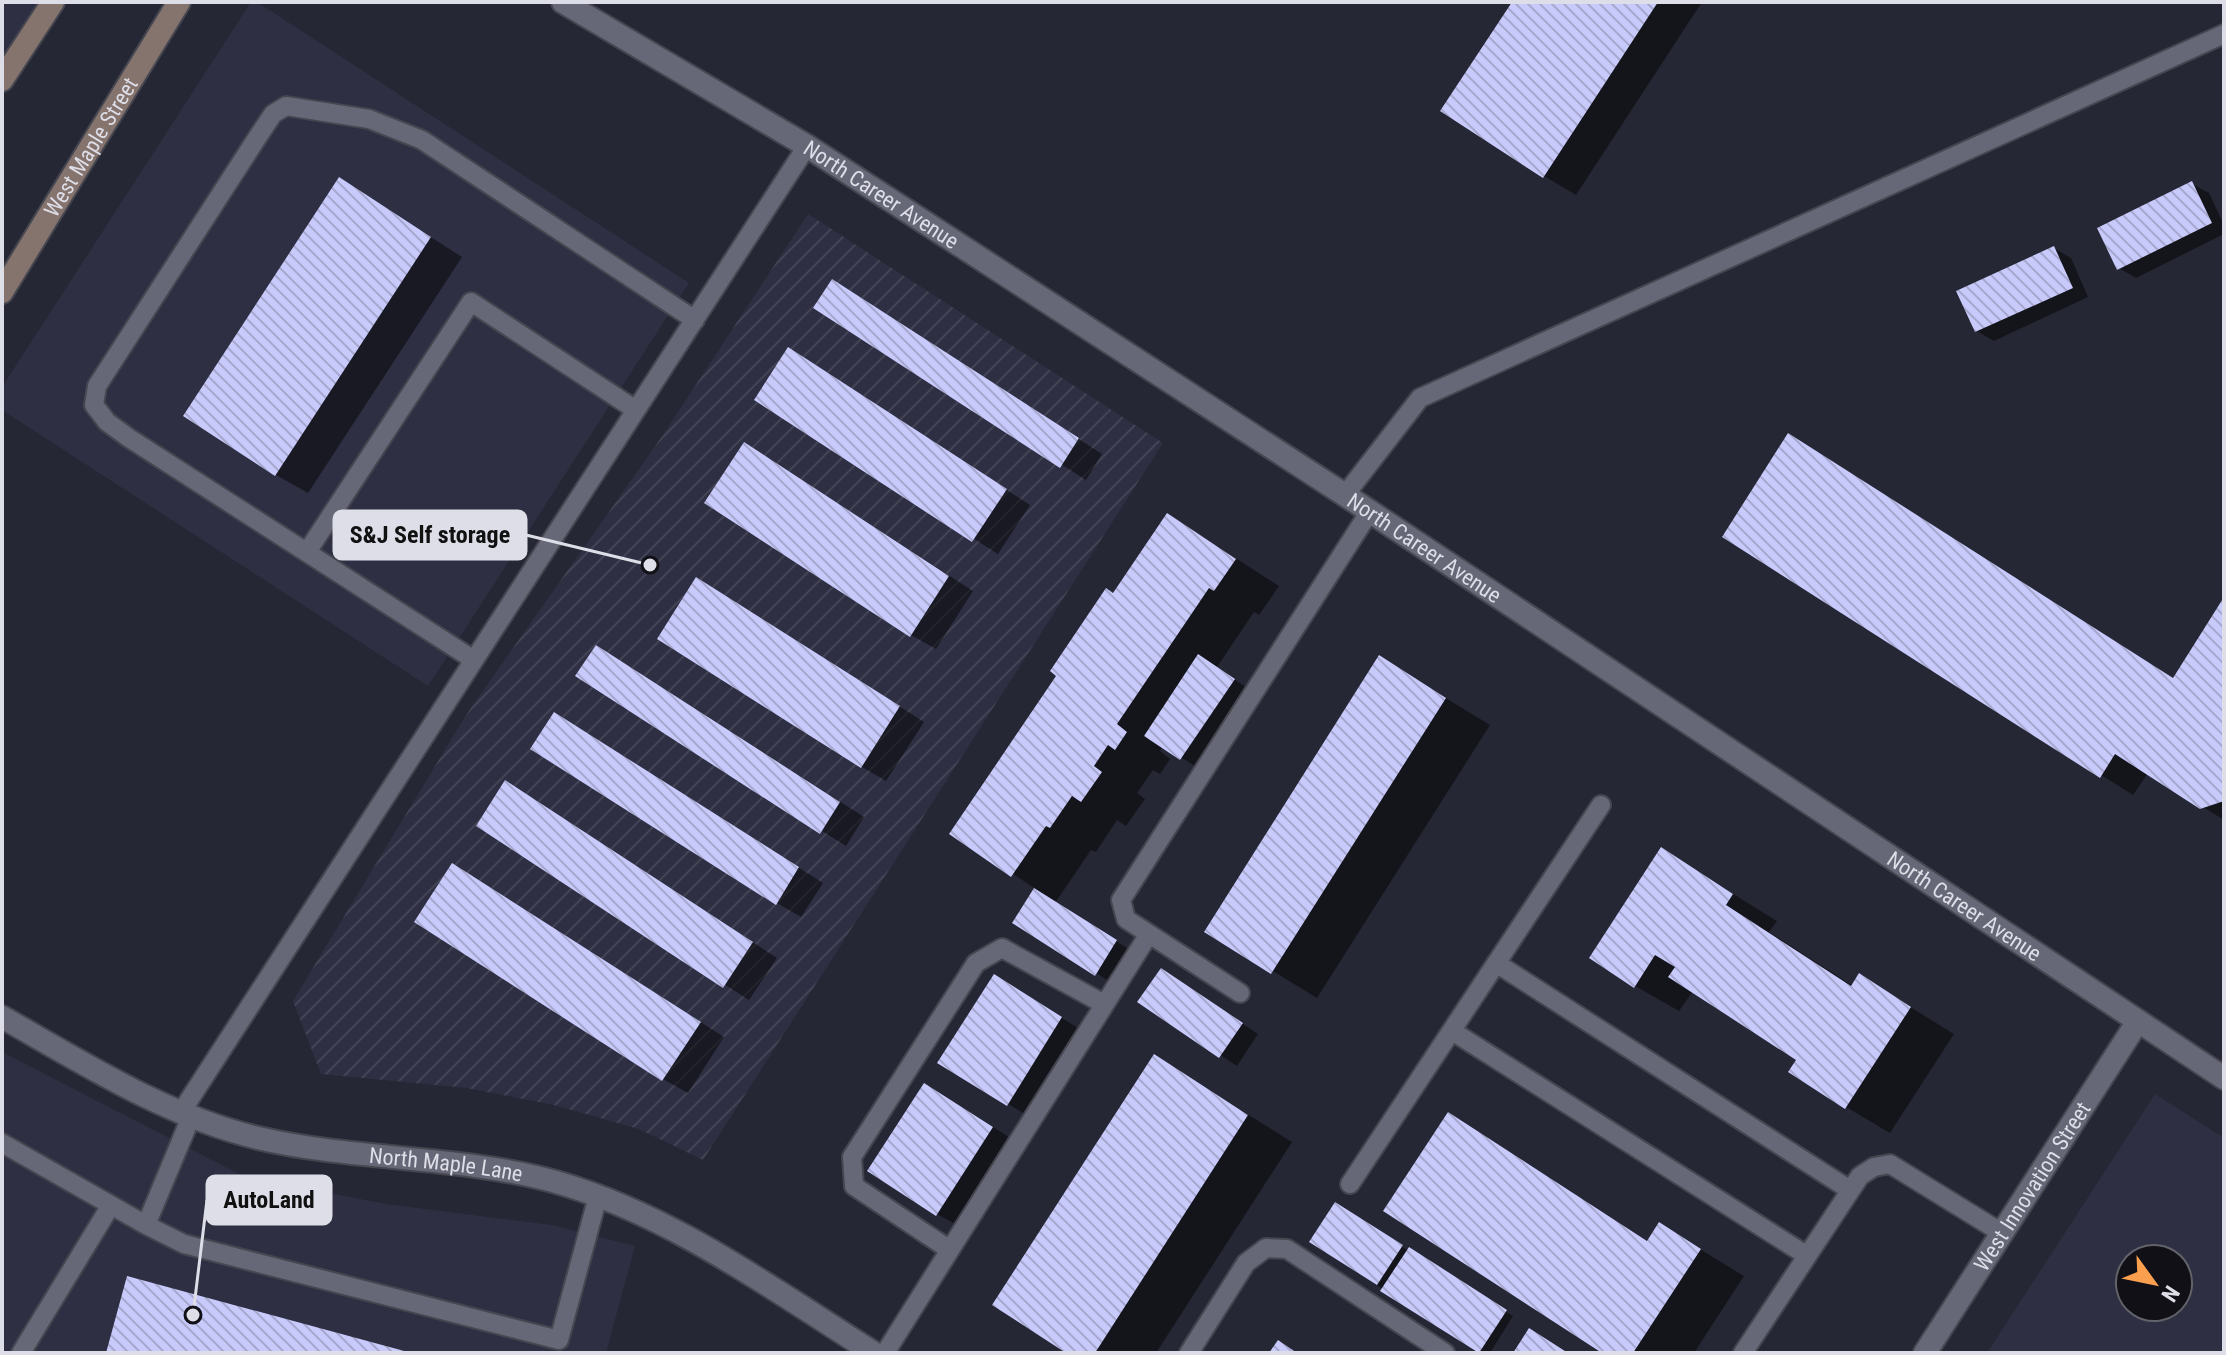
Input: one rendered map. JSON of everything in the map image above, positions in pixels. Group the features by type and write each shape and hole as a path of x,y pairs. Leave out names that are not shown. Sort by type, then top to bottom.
{"main road":[{"path":"2,80 53,2"},
{"name":"West Maple Street","path":"2,292 179,2"}],"street":[{"name":"North Career Avenue","path":"563,2 807,146 1370,511 2224,1078"},
{"name":"North Career Avenue","path":"588,2 617,34"},
{"name":"North Maple Lane","path":"2,1017 186,1116 257,1138 346,1154 478,1166 555,1182 623,1204 704,1247 874,1353"},
{"name":"West Innovation Street","path":"1925,1353 2138,1021"}],"lane":[{"path":"1345,495 1420,398 2224,34"},
{"path":"474,660 129,438 107,422 94,405 97,386 273,114 286,106 369,119 422,140 695,320"},
{"path":"146,1225 186,1116 474,660 807,146"},
{"path":"307,552 471,302 636,410"},
{"path":"1240,993 1126,919 1121,900 1370,511"},
{"path":"1350,1184 1601,805"},
{"path":"885,1353 1149,934"},
{"path":"950,1250 854,1186 852,1157 976,963 1002,948 1104,1004"},
{"path":"1496,963 1850,1190"},
{"path":"1452,1031 1806,1255"},
{"path":"2,1143 184,1244 557,1346 598,1196"},
{"path":"1743,1353 1850,1190 1860,1176 1874,1167 1890,1164 2002,1233"},
{"path":"21,1353 111,1205"},
{"path":"1189,1353 1246,1263 1266,1248 1287,1249 1445,1353"}],"shaded area":[{"path":"2,2 57,2 2,87"},
{"path":"251,2 257,2 689,283 428,686 2,410 2,387"},
{"path":"808,214 1163,443 703,1160 639,1129 554,1105 467,1088 321,1074 293,1001 466,715 663,435"},
{"path":"2,1052 243,1176 386,1204 552,1225 635,1246 606,1353 2,1353"},
{"path":"2155,1094 2224,1138 2224,1353 1987,1353"}],"building":[{"path":"1512,2 1658,2 1543,178 1440,111"},
{"path":"339,177 431,237 275,476 183,416"},
{"path":"2192,181 2212,223 2117,270 2097,228"},
{"path":"2054,246 2073,288 1975,332 1956,291"},
{"path":"832,279 1079,438 1060,468 813,308"},
{"path":"788,347 1007,489 972,542 754,400"},
{"path":"1788,433 2173,678 2224,597 2224,801 2200,809 2115,754 2100,778 1722,537"},
{"path":"744,442 949,576 910,637 704,503"},
{"path":"1167,513 1236,559 1214,591 1209,588 1117,724 1127,732 1115,750 1108,745 1094,766 1102,772 1081,802 1072,796 1050,828 1046,826 1011,877 949,834 1056,676 1050,671 1106,588 1113,593"},
{"path":"696,577 900,706 861,768 657,639"},
{"path":"596,645 840,802 820,834 575,676"},
{"path":"1198,654 1235,679 1180,760 1144,736"},
{"path":"1379,655 1446,698 1271,974 1204,932"},
{"path":"554,712 799,867 776,905 530,749"},
{"path":"505,780 753,942 723,988 476,826"},
{"path":"1661,847 1733,894 1726,905 1851,986 1859,973 1911,1007 1845,1109 1788,1072 1796,1060 1668,977 1675,967 1655,955 1634,988 1589,958"},
{"path":"452,863 701,1022 662,1081 414,922"},
{"path":"1034,888 1117,940 1095,976 1012,923"},
{"path":"1161,968 1243,1023 1219,1058 1137,1002"},
{"path":"994,974 1062,1017 1007,1106 937,1063"},
{"path":"1154,1054 1248,1115 1095,1353 1066,1353 992,1305"},
{"path":"924,1083 993,1127 936,1216 867,1171"},
{"path":"1448,1112 1647,1241 1659,1222 1701,1249 1633,1353 1602,1353 1383,1211"},
{"path":"1335,1202 1403,1245 1377,1285 1309,1242"},
{"path":"1409,1247 1507,1310 1479,1353 1380,1291"},
{"path":"127,1276 408,1352 408,1353 106,1353"},
{"path":"1529,1328 1568,1353 1513,1353"},
{"path":"1278,1340 1297,1353 1269,1353"}],"place":[{"name":"S&J Self storage","path":"650,565"},
{"name":"AutoLand","path":"193,1315"}]}
